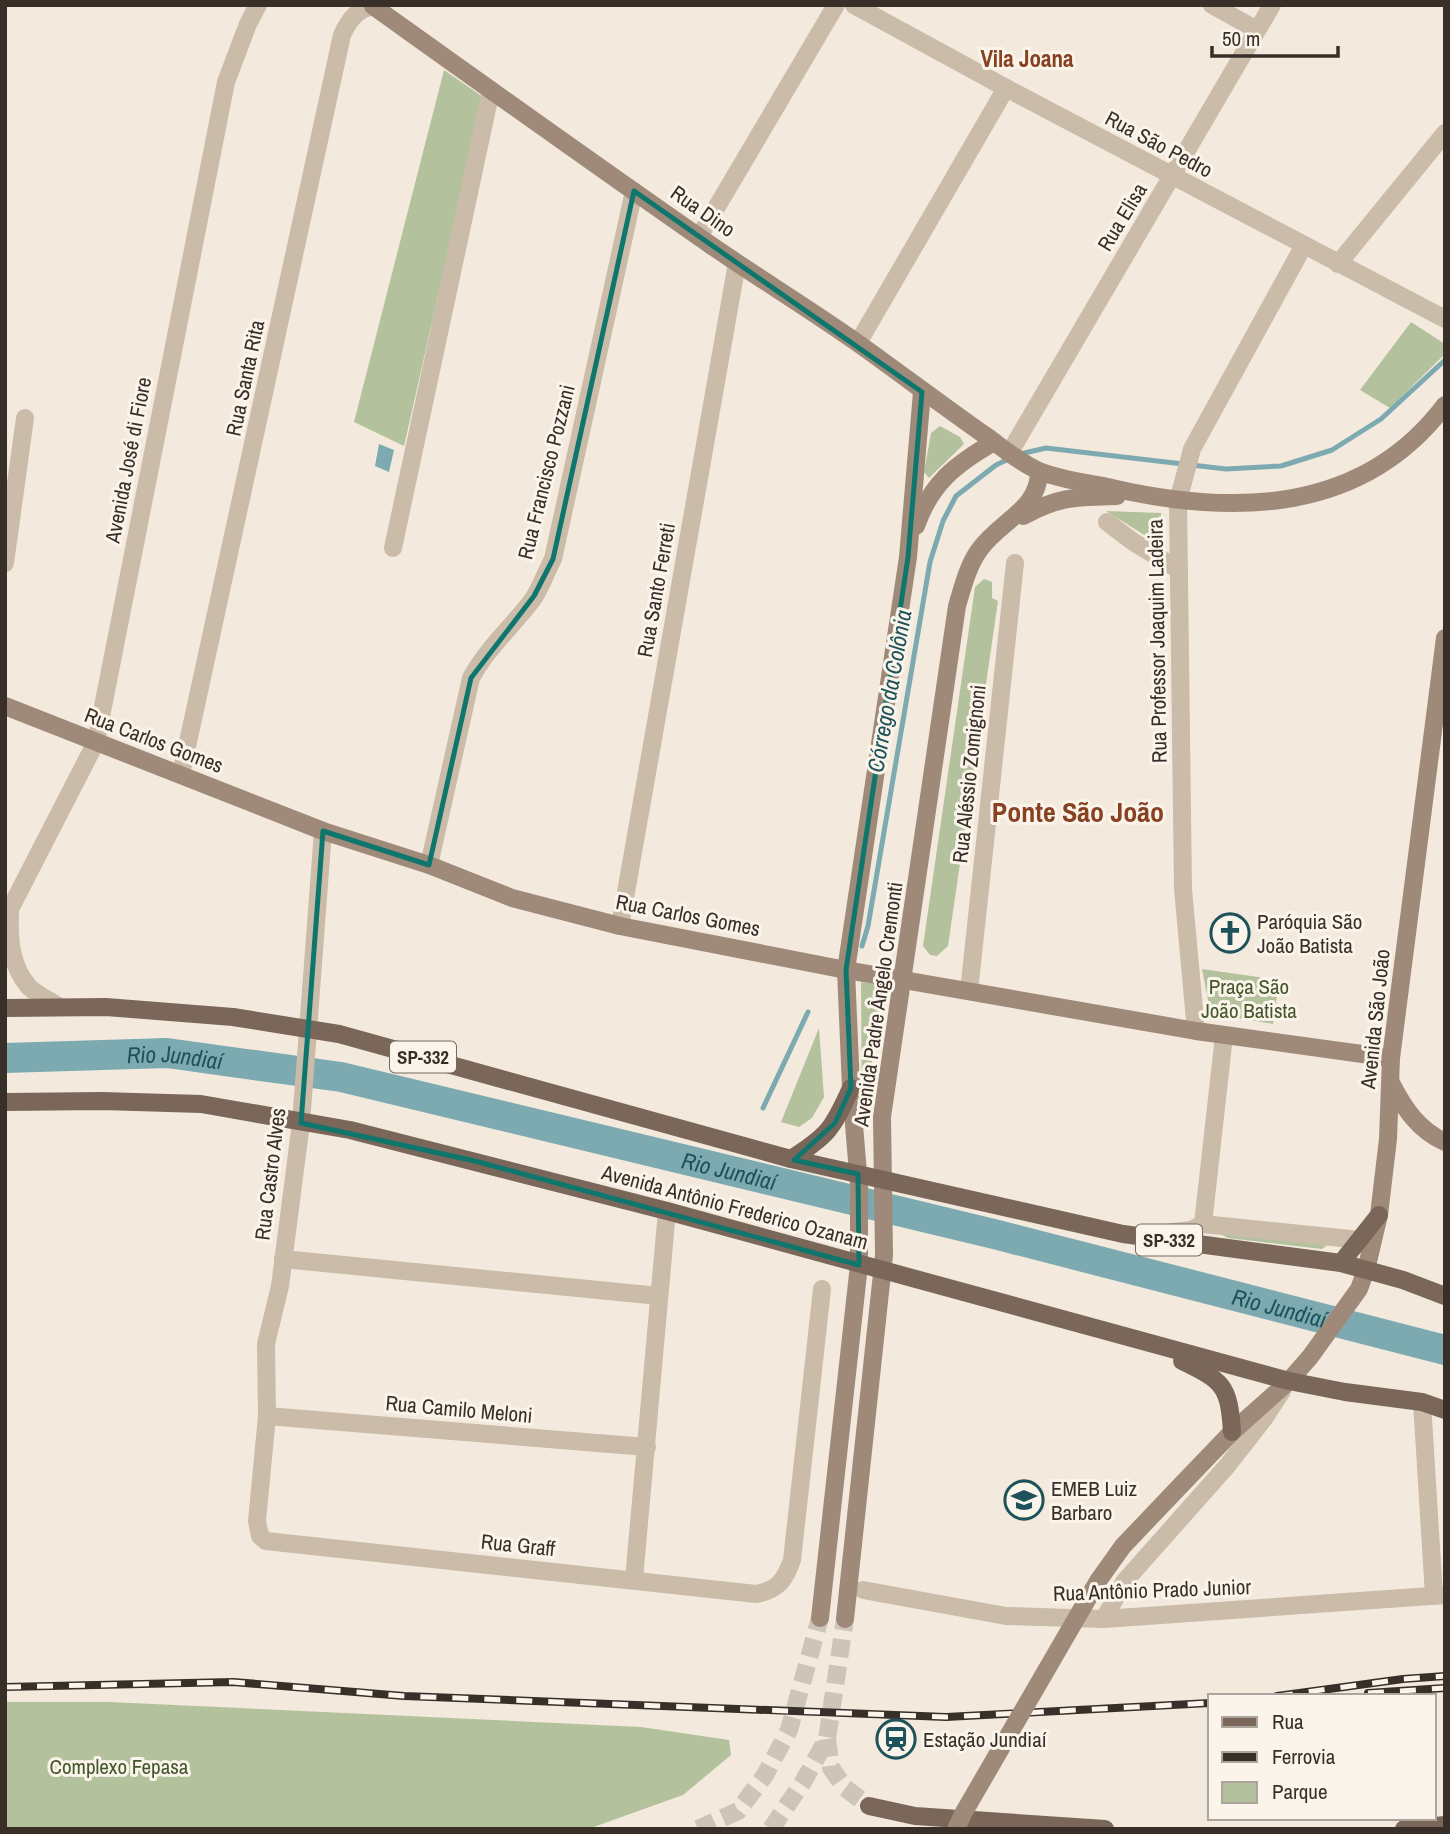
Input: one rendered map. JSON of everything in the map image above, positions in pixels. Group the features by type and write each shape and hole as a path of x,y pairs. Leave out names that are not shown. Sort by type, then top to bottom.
{"main road":[{"name":"Rua Dino","path":"373,5 699,237 858,344 922,392 1034,468"},
{"name":"Avenida Padre Ângelo Cremonti","path":"820,1618 860,1246 859,1180 851,1088 846,970 908,556 922,392"},
{"path":"1034,468 1142,495 1178,501 1284,501 1322,493 1353,480 1398,453 1434,420 1445,405"},
{"name":"Avenida Padre Ângelo Cremonti","path":"908,556 922,511 943,478 967,458 994,442"},
{"name":"Avenida Padre Ângelo Cremonti","path":"845,1619 883,1262 882,1117 957,606 968,571 980,548 1036,494 1034,468"},
{"name":"Avenida Padre Ângelo Cremonti","path":"996,532 1044,504 1066,498 1142,495"},
{"name":"Avenida São João","path":"956,1829 1098,1581 1123,1546 1232,1432 1289,1381 1310,1357 1359,1289 1379,1215 1388,1139 1391,1058 1445,638"},
{"name":"Rua Carlos Gomes","path":"5,706 323,831 429,865 512,898 620,926 846,970 1224,1036 1391,1058"},
{"name":"SP-332","path":"5,1008 106,1007 233,1017 308,1038 379,1045 882,1186 1123,1234 1341,1263 1403,1280 1445,1296"},
{"path":"1390,1080 1408,1112 1421,1127 1445,1142"},
{"path":"792,1159 820,1141 835,1123 851,1088"},
{"name":"Avenida Antônio Frederico Ozanam","path":"5,1102 201,1104 302,1114 351,1130 667,1211 859,1265 883,1262 1148,1344 1289,1381 1345,1392 1422,1402 1445,1409"},
{"path":"1341,1263 1379,1215"},
{"path":"1148,1344 1213,1376 1224,1387 1231,1408 1232,1432"},
{"path":"869,1806 915,1816 1105,1829"},
{"path":"1404,1829 1445,1825"}],"street":[{"name":"Avenida José di Fiore","path":"8,915 96,742 226,82 258,5"},
{"name":"Rua Santa Rita","path":"181,774 342,35 354,15 362,8 373,5"},
{"path":"699,237 835,5"},
{"name":"Rua São Pedro","path":"855,5 1006,89 1442,318"},
{"path":"1212,5 1257,30"},
{"name":"Rua Elisa","path":"1011,453 1272,5"},
{"path":"858,344 1006,89"},
{"path":"393,548 491,90"},
{"path":"1338,264 1445,132"},
{"name":"Rua Francisco Pozzani","path":"429,865 471,678 482,658 534,596 553,559 634,191"},
{"name":"Rua Professor Joaquim Ladeira","path":"1196,1031 1184,889 1178,501 1192,449 1304,245"},
{"name":"Rua Santo Ferreti","path":"620,926 737,263"},
{"path":"5,563 25,418"},
{"path":"1107,522 1179,570"},
{"name":"Rua Aléssio Zomignoni","path":"969,991 1015,563"},
{"name":"Rua Castro Alves","path":"257,1521 267,1416 266,1344 280,1286 302,1114 323,831"},
{"path":"8,915 13,959 30,987"},
{"path":"5,972 58,1006"},
{"path":"1203,1224 1224,1036"},
{"path":"634,1579 667,1211"},
{"path":"1123,1234 1171,1234 1191,1230 1203,1224 1360,1240"},
{"path":"283,1259 659,1296"},
{"name":"Rua Graff","path":"257,1521 260,1536 272,1542 756,1594 772,1591 785,1580 792,1560 822,1289"},
{"name":"Avenida São João","path":"1104,1619 1124,1583 1227,1466 1289,1381"},
{"path":"1422,1402 1439,1596"},
{"name":"Rua Camilo Meloni","path":"267,1416 647,1447"},
{"name":"Rua Antônio Prado Junior","path":"863,1590 1006,1616 1104,1619 1439,1596"}],"highlighted area":[{"path":"634,191 922,392 908,557 846,970 851,1088 835,1123 794,1160 858,1174 859,1265 475,1161 301,1123 323,831 429,865 471,678 534,596 553,559"}],"green space":[{"path":"444,70 483,97 404,446 354,422"},
{"path":"1411,322 1445,344 1445,354 1390,408 1360,390"},
{"path":"940,426 960,437 964,444 929,478 924,472 931,433"},
{"path":"1106,511 1161,513 1162,546"},
{"path":"984,579 992,582 992,598 998,601 948,946 937,956 930,955 923,946 975,587"},
{"name":"Praça São João Batista","path":"1202,969 1279,980 1273,1024 1219,1015 1210,1010"},
{"path":"861,982 885,985 862,1121"},
{"path":"819,1028 824,1097 812,1118 799,1127 781,1122"},
{"path":"1218,1233 1325,1240 1326,1246 1322,1249 1228,1238"},
{"name":"Complexo Fepasa","path":"5,1702 110,1702 641,1727 729,1740 731,1755 683,1795 588,1829 5,1829"}],"water":[{"path":"379,444 394,450 389,472 375,466"}],"waterway":[{"name":"Córrego da Colônia","path":"1020,454 1046,448 1226,469 1281,466 1332,450 1381,419 1445,360"},
{"name":"Córrego da Colônia","path":"862,946 868,926 930,562 943,521 956,496 996,465 1011,458"},
{"name":"Córrego da Colônia","path":"763,1108 808,1012"},
{"name":"Rio Jundiaí","path":"5,1058 167,1053 341,1077 998,1235 1445,1350"}],"tunnel":[{"path":"698,1829 738,1811 765,1775 789,1730 820,1618"},
{"path":"771,1829 803,1782 827,1739 845,1619"},
{"path":"827,1739 831,1768 845,1788 869,1806"}],"railway":[{"path":"1292,1694 1445,1676"},
{"path":"5,1687 233,1682 404,1696 946,1717 1208,1703"},
{"path":"1368,1693 1445,1688"}],"place":[{"name":"Paróquia São João Batista","path":"1230,933"},
{"name":"EMEB Luiz Barbaro","path":"1024,1500"},
{"name":"Estação Jundiaí","path":"896,1739"}],"district":[{"name":"Vila Joana","path":"1027,58"},
{"name":"Ponte São João","path":"1078,812"}]}
